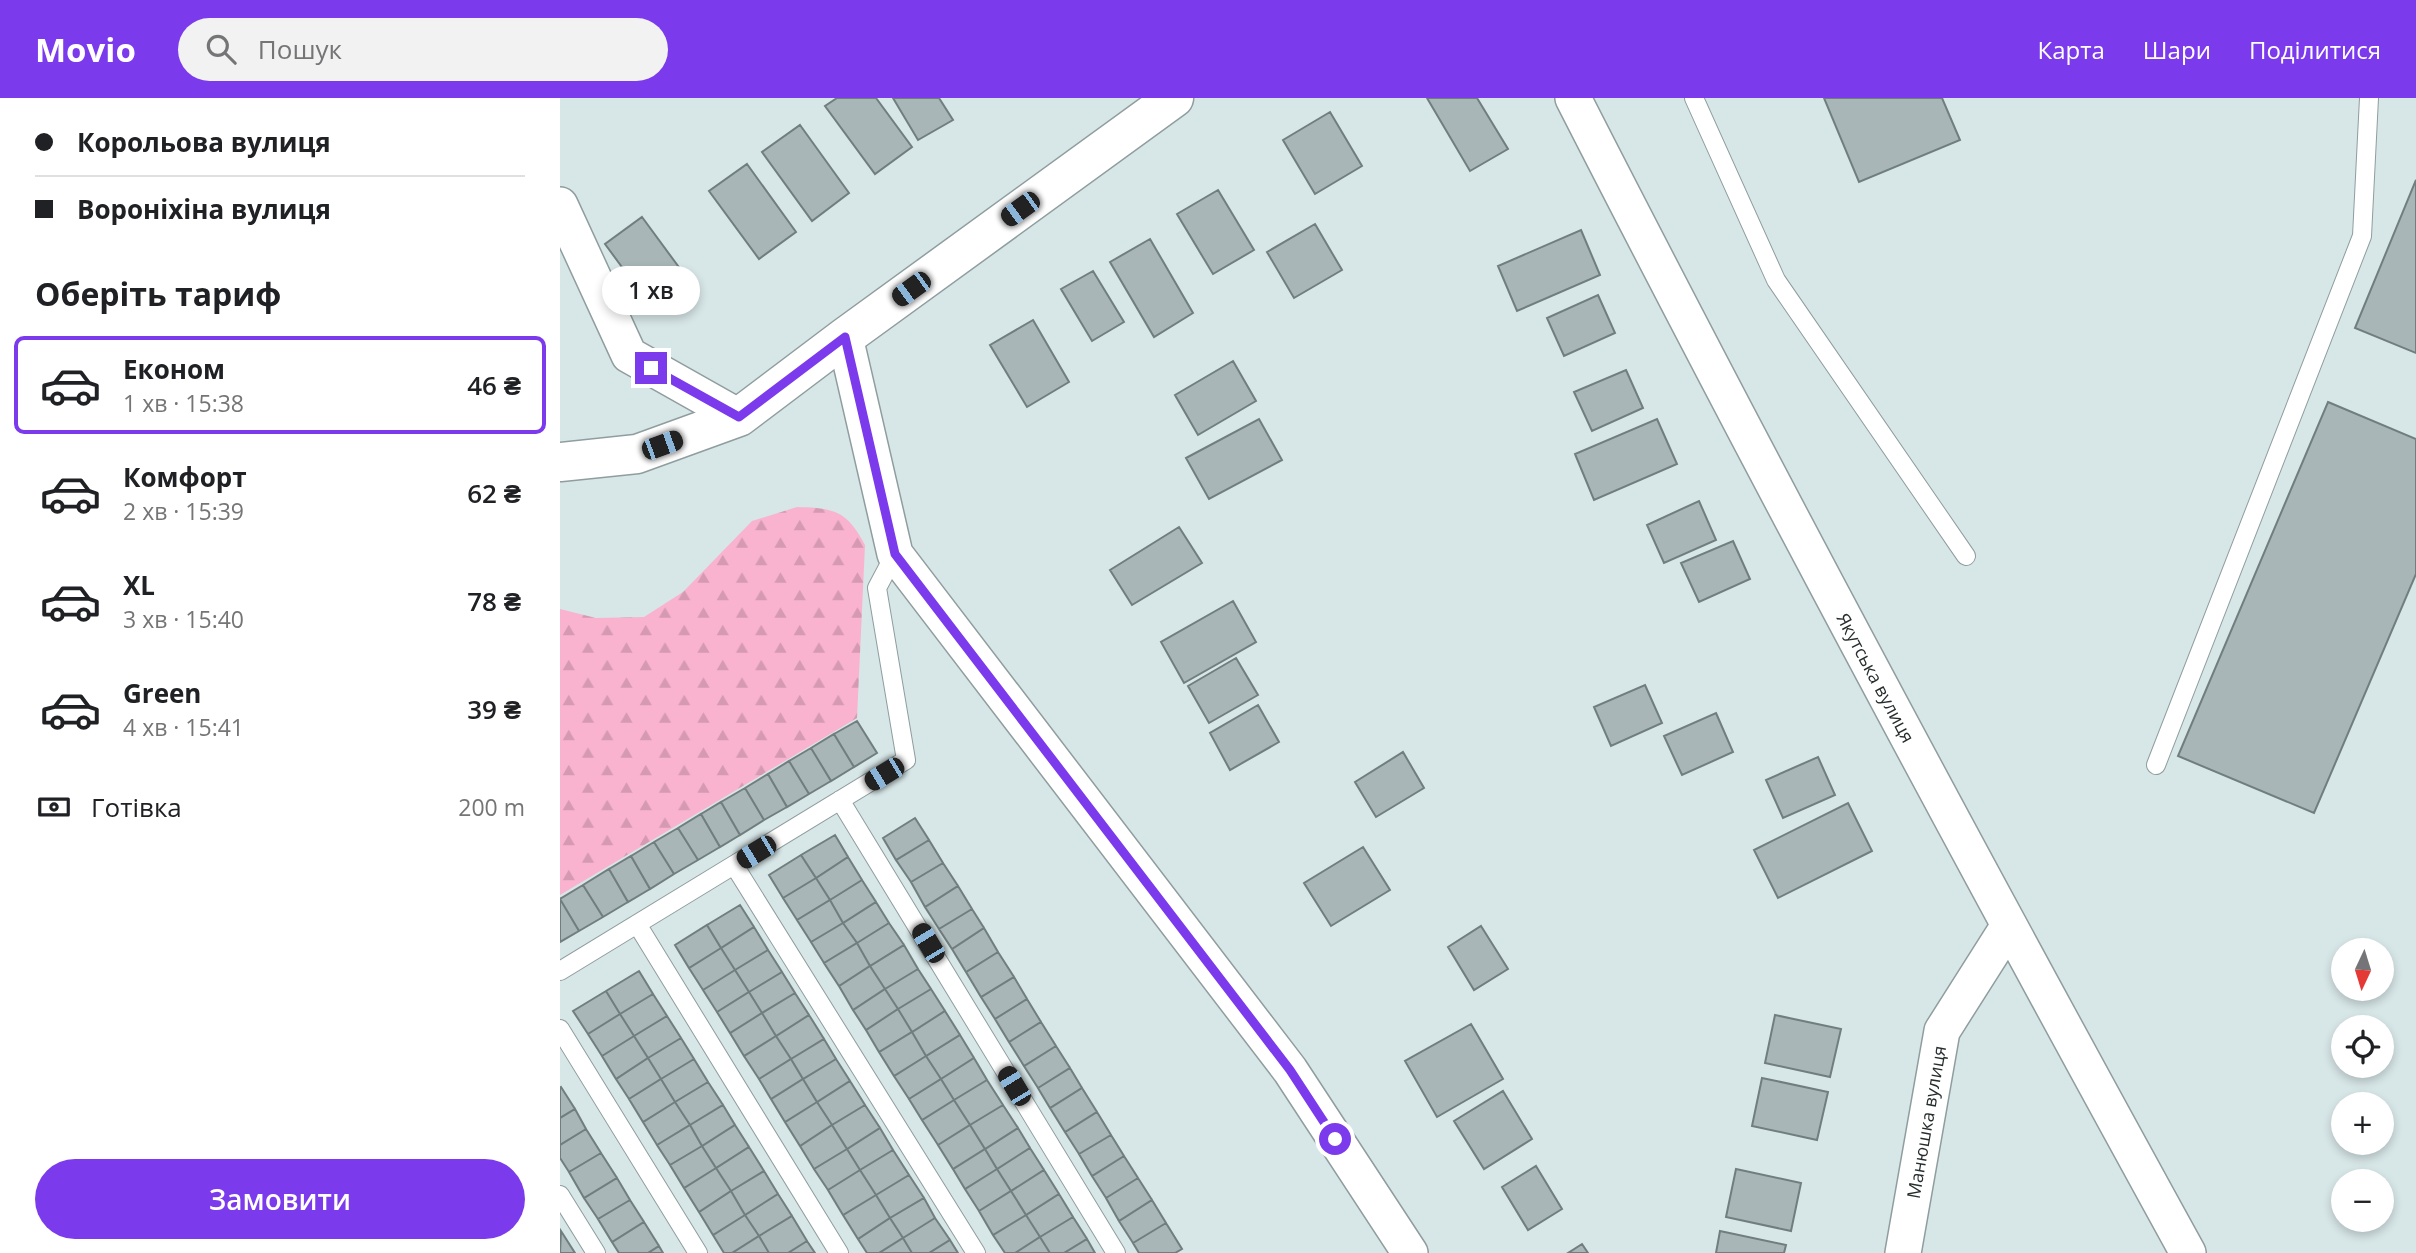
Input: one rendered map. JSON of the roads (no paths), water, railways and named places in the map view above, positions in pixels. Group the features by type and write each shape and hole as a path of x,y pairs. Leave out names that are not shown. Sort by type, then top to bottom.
{"street":[{"path":"560,462 637,454 739,417 1174,98"},
{"name":"Якутська вулиця","path":"1573,98 1659,267 2008,927 2188,1253"},
{"path":"560,205 629,355 739,417"},
{"path":"845,337 895,554 1290,1070 1410,1253"},
{"name":"Манюшка вулиця","path":"1903,1253 1942,1031 2008,927"}],"lane":[{"path":"1694,98 1776,280 1965,556"},
{"path":"2156,765 2362,236 2369,98"},
{"path":"560,971 906,760 877,588 895,554"},
{"path":"841,800 1116,1253"},
{"path":"734,865 976,1253"},
{"path":"636,924 839,1253"},
{"path":"560,1029 698,1253"},
{"path":"560,1195 596,1253"}]}
